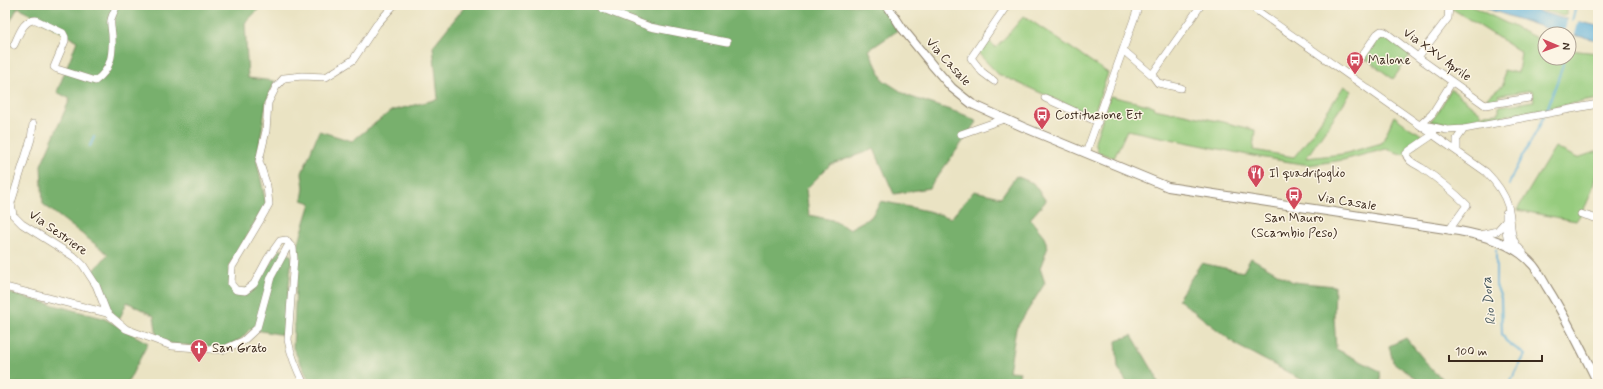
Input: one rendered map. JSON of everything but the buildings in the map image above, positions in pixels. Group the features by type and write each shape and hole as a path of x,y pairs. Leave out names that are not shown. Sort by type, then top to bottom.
{"main road":[{"name":"Via Casale","path":"887,5 902,28 952,88 972,104 1004,119 1168,187 1480,235 1509,247 1533,265 1557,302 1597,381"}],"street":[{"path":"14,45 24,24 36,20 63,33 65,37 65,41 54,67 57,70 95,81 108,69 112,49 111,21 117,5"},
{"path":"304,384 290,352 288,340 294,258 293,248 286,240 280,241 268,258 254,284 245,291 236,290 231,284 232,267 269,204 267,186 259,161 266,131 268,103 276,87 284,78 302,76 326,77 353,60 377,24 394,5"},
{"path":"600,5 600,7 608,11 650,27 727,42"},
{"path":"994,81 982,72 971,58 1007,5"},
{"path":"1086,153 1139,5"},
{"path":"1152,75 1201,5"},
{"path":"1250,5 1457,150 1486,172 1503,194 1507,205 1511,235 1518,248 1527,256 1533,265"},
{"path":"1418,57 1448,18 1449,6 1447,5"},
{"name":"Via XXV Aprile","path":"1349,74 1377,34 1381,31 1386,32 1485,105 1529,98"},
{"path":"1123,50 1152,75 1158,83 1170,88 1181,88"},
{"path":"1420,125 1432,114 1450,85"},
{"path":"1045,98 1098,122"},
{"path":"1420,125 1447,130 1464,129 1562,112 1598,104"},
{"path":"961,134 1004,119"},
{"name":"Via Sestriere","path":"33,124 11,202 13,215 22,224 76,258 83,265 96,285 108,313"},
{"path":"1457,150 1457,140 1464,129"},
{"path":"1434,134 1406,154 1407,158 1453,191 1467,205 1449,230"},
{"path":"1507,205 1505,222 1509,247"},
{"path":"1463,210 1472,210"},
{"path":"1581,214 1598,219"},
{"path":"1480,235 1497,231 1505,222"},
{"path":"5,288 108,313 126,329 172,346 222,350 243,341 257,328 270,277 289,244"}],"green space":[{"path":"5,5 263,5 245,23 248,78 275,81 266,103 257,161 266,204 229,266 235,292 255,286 280,249 292,256 284,335 250,329 241,339 223,348 172,344 157,337 154,316 127,302 119,320 110,312 92,273 108,254 43,204 41,165 70,99 57,92 77,41 18,7 5,31"},
{"path":"466,5 882,5 897,31 869,50 883,80 908,96 965,115 977,122 929,188 894,194 874,149 830,165 806,189 809,215 832,220 849,229 871,217 881,201 928,211 951,218 974,191 1001,197 1016,176 1033,183 1046,201 1030,219 1043,235 1048,247 1040,268 1045,283 1016,329 1009,371 1020,372 1017,384 311,384 293,348 298,245 311,203 302,200 304,188 302,173 319,131 352,141 391,111 438,99 433,46"},
{"path":"1451,5 1469,5 1537,38 1537,66 1577,66 1577,51 1598,53 1598,99 1476,121 1485,114 1499,113 1500,106 1534,101 1532,90 1499,95 1499,101 1490,101 1487,98 1503,85 1504,70 1518,73 1521,52 1451,8"},
{"path":"1527,5 1568,5 1566,15 1563,16"},
{"path":"1024,16 1108,73 1093,116 998,74 978,53 986,38 996,48"},
{"path":"1386,35 1411,54 1393,79 1365,58 1379,36"},
{"path":"1344,86 1352,91 1306,158 1343,154 1382,143 1394,116 1410,128 1426,137 1404,155 1386,149 1343,160 1309,165 1253,156 1127,130 1114,158 1098,152 1095,141 1110,96 1153,106 1154,109 1175,112 1255,130 1253,150 1294,157 1307,141"},
{"path":"1451,89 1482,114 1469,122 1457,125 1430,121 1437,114"},
{"path":"1555,147 1577,158 1598,151 1597,169 1593,188 1586,205 1576,221 1517,210"},
{"path":"1251,258 1293,282 1335,286 1334,317 1336,349 1380,371 1381,384 1310,384 1238,346 1178,299 1201,263 1243,272"},
{"path":"5,292 103,318 148,343 127,384 5,384"},
{"path":"1132,335 1156,376 1158,384 1128,384 1118,368 1116,341"},
{"path":"1406,338 1434,372 1450,384 1414,384 1416,379 1393,362 1389,346"}],"water":[{"path":"1483,5 1517,5 1561,18 1598,26 1598,40 1577,36 1577,26 1539,26 1491,10"}],"pier":[{"path":"1568,17 1579,19 1577,27 1566,26"}],"waterway":[{"name":"Rio Dora","path":"1572,21 1576,5"},
{"name":"Rio Dora","path":"1546,112 1562,66"},
{"name":"Rio Dora","path":"1509,184 1544,116"},
{"path":"90,146 94,137"},
{"name":"Rio Dora","path":"1496,250 1496,285 1501,298 1502,334 1506,341 1525,355 1509,384"}],"place":[{"name":"Malone","path":"1355,75"},
{"name":"Costituzione Est","path":"1042,130"},
{"name":"Il quadrifoglio","path":"1256,188"},
{"name":"San Mauro (Scambio Peso)","path":"1294,210"},
{"name":"San Grato","path":"199,363"}]}
